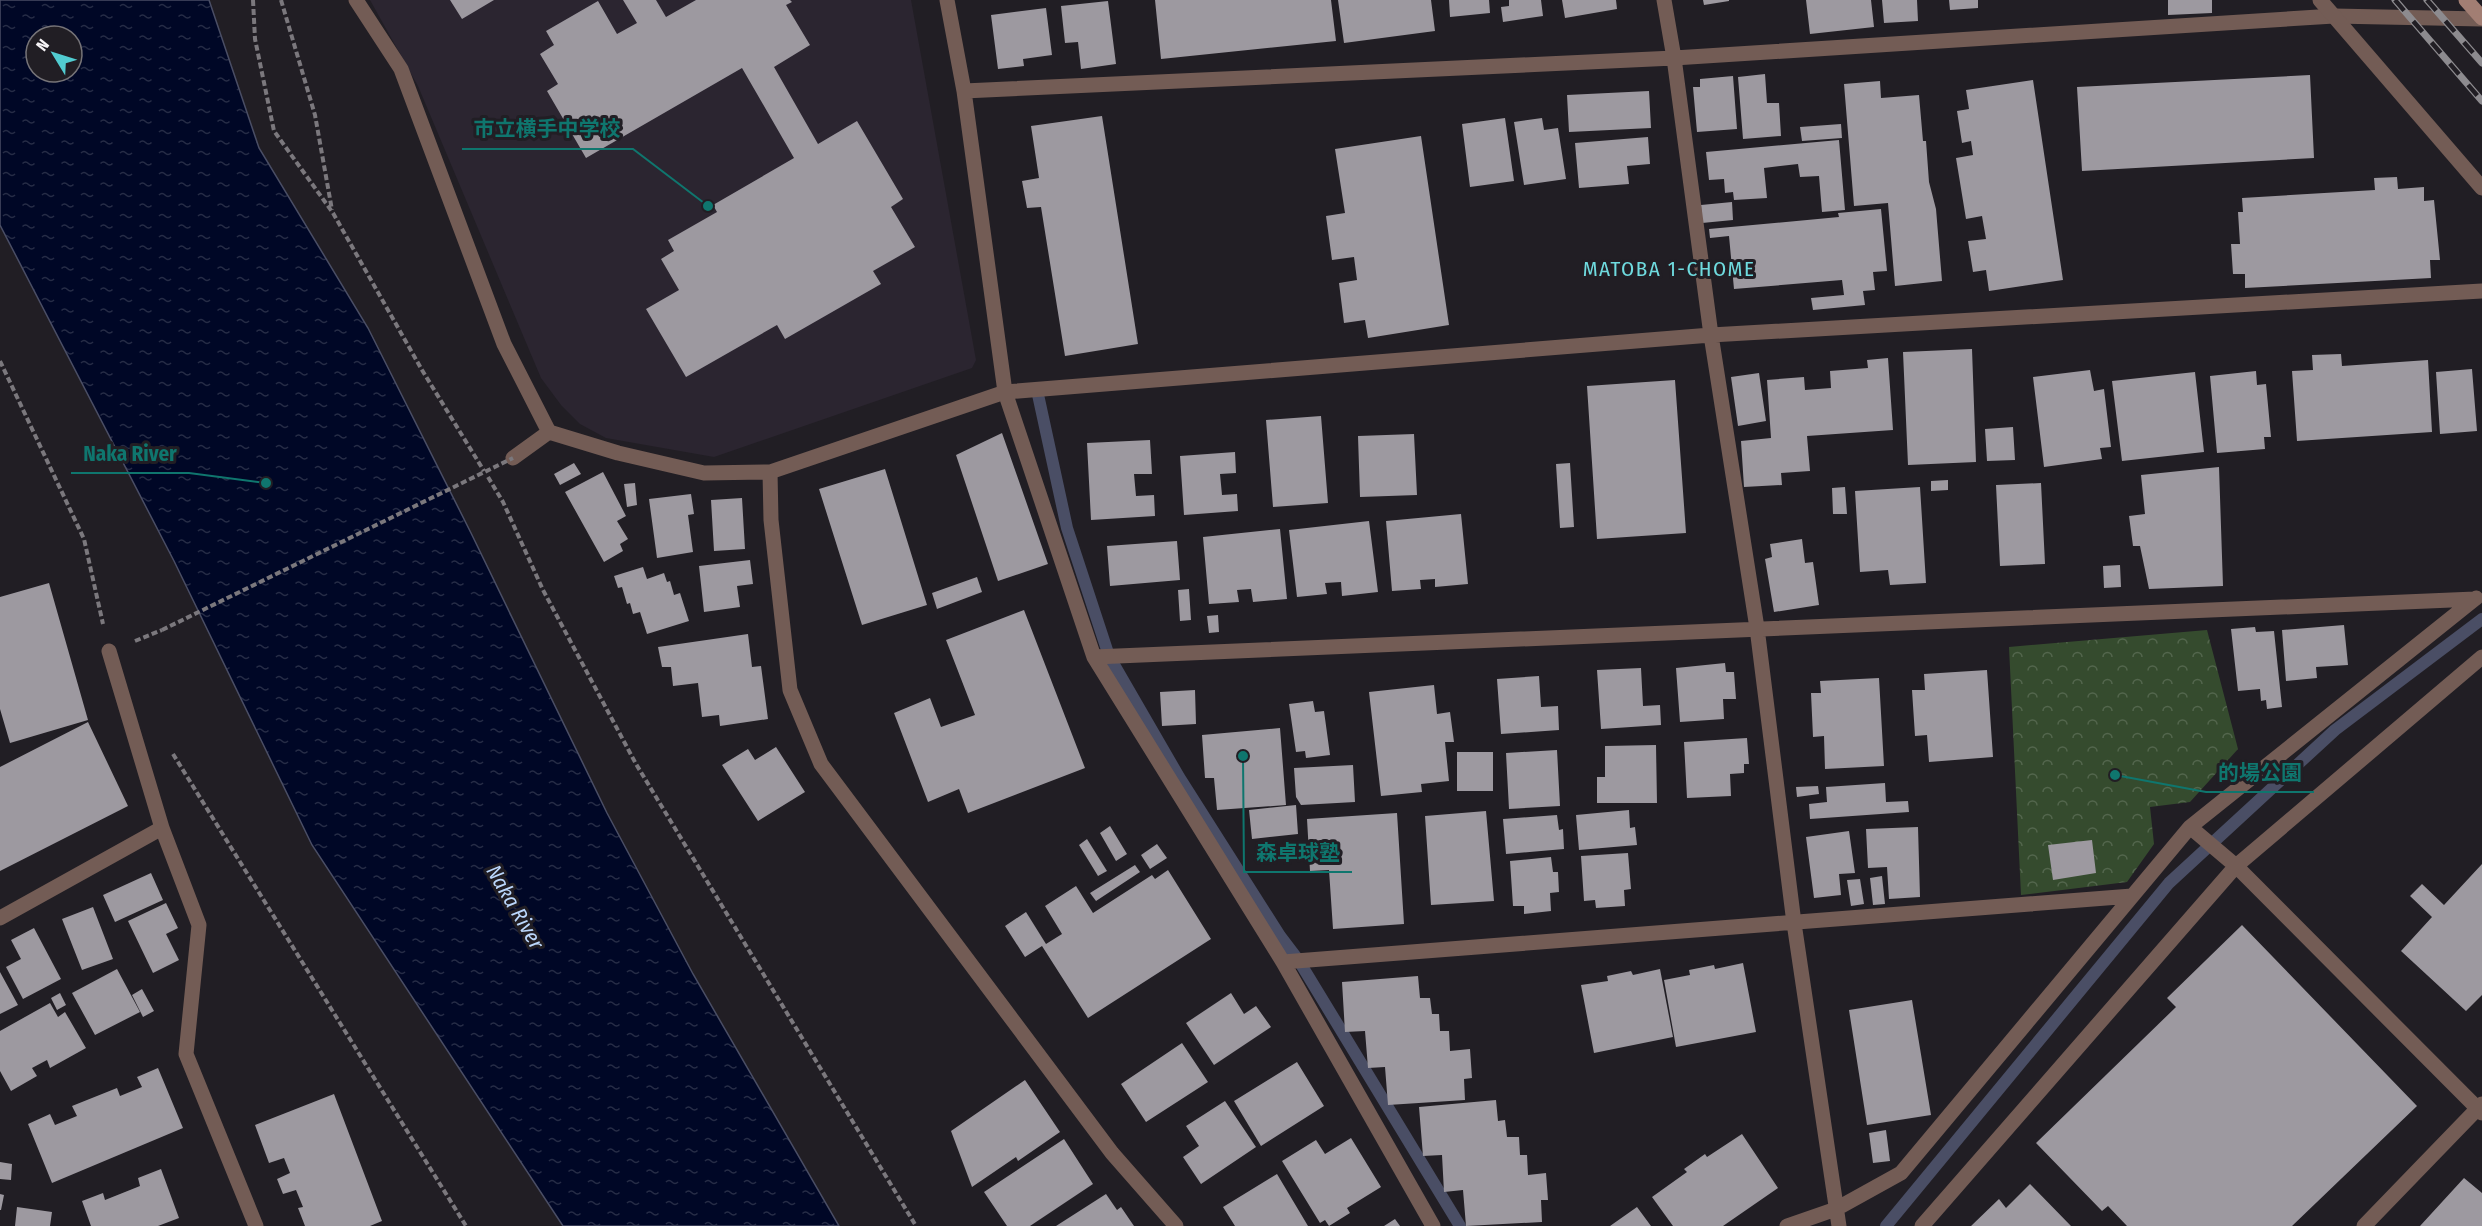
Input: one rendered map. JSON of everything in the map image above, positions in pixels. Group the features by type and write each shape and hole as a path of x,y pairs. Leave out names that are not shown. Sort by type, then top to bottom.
{"main road":[{"path":"2466,0 2482,19"}],"street":[{"path":"356,0 401,69 504,344 549,432 618,453 704,473 770,472 1005,392 1711,335 2482,291"},
{"path":"947,0 964,91 1005,392 1094,657 1283,962 1433,1226"},
{"path":"1664,0 1674,58 1711,335 1757,628 1794,923 1839,1226"},
{"path":"2320,0 2452,156 2482,188"},
{"path":"964,91 1674,58 2334,15 2482,19"},
{"path":"513,458 549,432"},
{"path":"770,472 771,520 790,690 821,764 1112,1153 1176,1226"},
{"path":"1094,657 2478,598"},
{"path":"1787,1226 1836,1209 1901,1173 2190,827 2478,598"},
{"path":"109,651 162,828 199,925 186,1054 256,1226"},
{"path":"1922,1226 2236,866 2482,657"},
{"path":"2190,827 2236,866 2480,1109 2364,1226"},
{"path":"0,918 162,828"},
{"path":"1283,962 2132,896"}],"path":[{"path":"253,0 255,39 274,131 333,213 422,370 503,502 543,590 636,764 916,1226"},
{"path":"281,0 315,115 333,213"},
{"path":"0,361 84,539 109,651"},
{"path":"162,630 513,458"},
{"path":"172,753 466,1226"}],"shaded area":[{"path":"370,0 911,0 976,360 972,368 714,457 606,438 580,424 561,405 541,378 418,86"}],"green space":[{"path":"2207,630 2238,749 2190,802 2150,807 2154,844 2127,882 2021,895 2009,647"}],"water":[{"path":"0,0 209,0 259,148 368,328 607,813 693,974 839,1226 563,1226 312,845 174,561 0,225"}],"building":[{"path":"450,0 494,0 462,19"},
{"path":"623,0 656,0 666,17 696,0 790,0 792,2 786,5 810,45 774,67 818,144 857,121 903,199 891,207 915,247 873,271 881,284 785,339 777,325 686,377 646,309 679,290 661,259 674,251 668,240 717,212 713,205 794,158 742,68 586,158 547,91 558,84 540,54 554,45 546,31 598,1 617,34 637,23"},
{"path":"1155,0 1331,0 1336,41 1161,59"},
{"path":"1338,0 1431,0 1435,31 1344,43"},
{"path":"1449,0 1489,0 1490,13 1450,17"},
{"path":"1509,0 1541,0 1543,16 1503,22 1501,7 1509,6"},
{"path":"1562,0 1616,0 1617,9 1565,18"},
{"path":"1703,0 1729,0 1729,1 1704,5"},
{"path":"1806,0 1871,0 1874,27 1810,34"},
{"path":"1882,0 1917,0 1918,21 1884,23"},
{"path":"1949,0 1978,0 1978,8 1950,10"},
{"path":"2168,0 2212,0 2212,13 2168,15"},
{"path":"1108,1 1116,64 1081,69 1078,42 1065,43 1061,6"},
{"path":"1046,8 1052,55 1023,59 1024,66 998,69 991,15"},
{"path":"1765,74 1767,103 1779,103 1781,136 1743,139 1738,77"},
{"path":"2310,75 2314,158 2082,171 2077,87"},
{"path":"1733,76 1737,129 1697,132 1693,87 1700,87 1700,79"},
{"path":"2033,80 2063,280 1989,291 1986,270 1973,272 1968,241 1986,239 1982,216 1966,219 1956,158 1973,155 1971,141 1962,143 1957,111 1969,109 1966,90"},
{"path":"1880,81 1881,98 1919,95 1929,182 1936,209 1942,281 1895,286 1888,203 1854,206 1844,84"},
{"path":"1649,91 1651,128 1569,132 1567,95"},
{"path":"1102,116 1138,344 1065,356 1041,207 1027,208 1022,181 1039,178 1031,126"},
{"path":"1505,118 1514,181 1470,187 1462,124"},
{"path":"1542,118 1544,130 1558,128 1566,179 1524,185 1514,122"},
{"path":"1841,124 1842,138 1802,141 1800,127"},
{"path":"1421,136 1449,325 1368,338 1365,320 1344,323 1339,283 1357,280 1354,257 1332,260 1326,216 1345,213 1335,149"},
{"path":"1648,137 1650,164 1627,166 1629,184 1579,188 1575,143"},
{"path":"1839,140 1845,210 1822,212 1819,176 1800,177 1798,164 1764,168 1767,198 1734,200 1733,192 1725,193 1724,179 1709,180 1706,152"},
{"path":"2397,177 2398,189 2424,187 2424,201 2434,200 2440,260 2430,260 2431,278 2245,288 2245,274 2233,274 2231,244 2240,244 2238,212 2243,212 2242,198 2375,190 2374,178"},
{"path":"1732,202 1733,220 1702,223 1701,205"},
{"path":"1881,209 1887,271 1873,272 1875,290 1863,291 1865,305 1813,310 1811,298 1844,295 1842,280 1734,289 1729,236 1710,238 1709,229 1839,217 1838,213"},
{"path":"1972,349 1976,462 1908,465 1903,352"},
{"path":"2341,354 2342,366 2428,360 2432,432 2297,441 2292,371 2313,370 2312,355"},
{"path":"1888,358 1893,430 1807,436 1810,471 1781,473 1782,485 1744,487 1741,441 1771,438 1767,380 1804,377 1805,390 1831,388 1830,371 1868,368 1867,360"},
{"path":"2472,369 2477,431 2440,434 2436,372"},
{"path":"2090,370 2094,391 2104,389 2111,447 2100,448 2102,459 2044,467 2033,377"},
{"path":"2256,371 2257,385 2266,384 2271,437 2264,437 2265,449 2217,453 2210,376"},
{"path":"2195,372 2204,452 2122,461 2112,381"},
{"path":"1759,373 1766,421 1738,426 1731,377"},
{"path":"1675,380 1686,533 1597,539 1587,386"},
{"path":"1321,416 1328,503 1273,507 1266,420"},
{"path":"2013,427 2015,460 1987,461 1985,429"},
{"path":"1002,433 1048,564 998,581 956,455"},
{"path":"1414,434 1417,495 1360,497 1358,436"},
{"path":"1150,440 1152,474 1134,474 1136,496 1154,495 1155,516 1091,520 1087,443"},
{"path":"1235,452 1236,473 1220,474 1222,495 1237,494 1238,511 1184,515 1180,456"},
{"path":"574,463 581,474 560,485 554,474"},
{"path":"1570,463 1574,527 1560,528 1556,464"},
{"path":"2219,467 2223,586 2149,589 2140,546 2133,546 2129,516 2145,514 2141,475"},
{"path":"885,469 927,605 862,625 819,489"},
{"path":"603,472 626,516 617,521 628,539 620,544 623,551 604,562 565,492"},
{"path":"1948,480 1948,490 1931,491 1931,481"},
{"path":"635,483 637,505 627,507 624,484"},
{"path":"2041,483 2045,564 2000,566 1996,485"},
{"path":"1845,487 1847,514 1833,514 1832,488"},
{"path":"1920,487 1926,583 1890,585 1888,570 1860,572 1855,491"},
{"path":"691,494 694,514 688,515 693,552 657,558 649,499"},
{"path":"742,498 745,549 714,551 711,500"},
{"path":"1461,514 1468,584 1435,587 1435,579 1420,580 1421,589 1392,591 1386,521"},
{"path":"1369,521 1378,592 1342,596 1341,582 1325,583 1327,594 1297,597 1289,530"},
{"path":"1280,529 1287,599 1253,602 1251,589 1237,590 1239,602 1209,604 1203,537"},
{"path":"1802,539 1805,563 1813,562 1819,605 1774,612 1765,559 1772,557 1770,544"},
{"path":"1177,541 1180,580 1110,586 1107,546"},
{"path":"750,560 753,584 737,586 740,607 704,612 699,566"},
{"path":"2120,565 2121,587 2104,588 2103,566"},
{"path":"643,567 647,579 664,573 667,582 670,581 674,595 680,593 689,621 647,634 640,612 633,614 622,587 618,588 614,576"},
{"path":"977,577 982,592 937,609 932,593"},
{"path":"49,583 88,720 10,743 0,709 0,597"},
{"path":"1189,589 1191,620 1180,621 1178,590"},
{"path":"1024,610 1085,768 968,813 959,789 928,802 894,713 930,698 941,727 975,715 946,640"},
{"path":"1218,615 1219,632 1209,633 1207,616"},
{"path":"2344,625 2348,665 2316,667 2317,678 2286,681 2282,630"},
{"path":"2255,627 2256,632 2274,631 2282,707 2267,709 2266,700 2261,701 2260,689 2238,691 2231,629"},
{"path":"748,634 752,667 761,666 768,719 720,726 719,715 702,717 698,683 673,686 671,667 662,667 658,647"},
{"path":"1725,663 1726,672 1734,672 1736,699 1723,699 1724,719 1680,722 1676,668"},
{"path":"1641,668 1643,706 1660,705 1661,725 1601,729 1597,670"},
{"path":"1987,670 1993,757 1929,762 1927,735 1915,736 1912,690 1925,690 1924,674"},
{"path":"1539,676 1541,707 1558,706 1559,730 1501,734 1497,679"},
{"path":"1879,678 1884,766 1825,769 1824,736 1813,737 1811,693 1821,693 1820,681"},
{"path":"1434,685 1437,714 1450,712 1454,742 1445,742 1449,781 1421,784 1422,792 1381,796 1369,692"},
{"path":"1195,690 1196,724 1162,726 1160,692"},
{"path":"1313,701 1315,712 1324,711 1330,755 1306,758 1305,751 1296,752 1289,704"},
{"path":"88,722 128,806 0,871 0,767"},
{"path":"1280,728 1286,805 1217,810 1214,778 1205,778 1202,735"},
{"path":"1747,738 1749,764 1744,764 1744,773 1730,774 1731,796 1687,798 1684,742"},
{"path":"1656,745 1657,803 1597,803 1597,777 1605,777 1605,746"},
{"path":"776,747 805,792 758,821 722,765 748,749 755,760"},
{"path":"1557,750 1560,806 1509,809 1506,753"},
{"path":"1457,752 1493,752 1493,791 1457,791"},
{"path":"1353,765 1355,802 1301,805 1296,797 1294,768"},
{"path":"1885,783 1886,802 1908,801 1909,812 1810,819 1809,804 1827,802 1826,787"},
{"path":"1818,786 1819,794 1797,797 1796,787"},
{"path":"1296,805 1298,834 1252,839 1249,810"},
{"path":"1629,810 1630,828 1635,827 1637,845 1579,850 1576,815"},
{"path":"1486,811 1494,901 1431,905 1425,816"},
{"path":"1397,813 1404,924 1333,929 1329,870 1310,871 1307,819"},
{"path":"1557,815 1559,830 1563,829 1564,849 1506,854 1503,819"},
{"path":"1110,826 1127,854 1116,861 1100,833"},
{"path":"1918,827 1920,897 1889,899 1887,867 1868,868 1866,829"},
{"path":"1849,831 1855,873 1839,874 1841,895 1814,898 1806,837"},
{"path":"1087,839 1107,871 1098,876 1079,845"},
{"path":"2092,840 2096,873 2053,880 2048,845"},
{"path":"1157,844 1167,858 1150,869 1141,855"},
{"path":"1628,853 1631,889 1624,890 1625,906 1596,908 1595,900 1584,901 1581,856"},
{"path":"1551,857 1553,872 1558,872 1559,892 1550,893 1551,911 1524,914 1524,906 1513,906 1510,861"},
{"path":"2482,864 2482,995 2466,1011 2401,951 2432,917 2410,896 2422,884 2444,905"},
{"path":"1135,865 1140,872 1096,901 1090,893"},
{"path":"1168,870 1211,939 1088,1018 1042,946 1025,957 1005,926 1026,912 1046,944 1062,934 1045,906 1076,886 1093,913 1152,875 1155,879"},
{"path":"151,873 163,900 115,922 103,895"},
{"path":"1882,876 1885,904 1873,905 1870,878"},
{"path":"1860,879 1864,904 1851,906 1847,880"},
{"path":"166,903 178,928 166,934 179,960 153,973 128,921"},
{"path":"93,907 113,959 82,970 62,919"},
{"path":"2242,925 2417,1106 2292,1226 2127,1226 2108,1206 2102,1211 2036,1143 2176,1007 2167,998"},
{"path":"34,928 61,979 23,999 6,967 21,959 11,940"},
{"path":"1743,963 1756,1032 1676,1047 1664,980 1690,975 1689,970 1714,965 1715,969"},
{"path":"117,969 140,1012 95,1035 72,993"},
{"path":"1660,969 1673,1037 1594,1053 1581,985 1608,981 1607,976 1631,971 1633,975"},
{"path":"0,972 18,1005 0,1014"},
{"path":"1418,976 1420,998 1430,998 1432,1014 1439,1014 1440,1031 1449,1031 1450,1051 1470,1049 1472,1078 1464,1079 1465,1100 1388,1105 1385,1067 1368,1068 1365,1031 1345,1032 1342,982"},
{"path":"142,989 154,1011 143,1017 132,995"},
{"path":"60,993 66,1005 57,1010 51,998"},
{"path":"1231,993 1244,1014 1256,1006 1271,1027 1214,1065 1186,1023"},
{"path":"1912,1000 1931,1115 1867,1125 1849,1010"},
{"path":"50,1003 58,1017 65,1012 86,1048 50,1068 47,1060 32,1068 37,1076 11,1091 0,1071 0,1031"},
{"path":"1182,1043 1208,1082 1146,1122 1121,1084"},
{"path":"1297,1062 1324,1106 1261,1146 1234,1101"},
{"path":"158,1068 183,1128 52,1183 28,1124 50,1114 55,1125 77,1116 72,1106 117,1088 120,1096 142,1087 137,1077"},
{"path":"1025,1080 1060,1132 1018,1161 1016,1157 972,1187 951,1131"},
{"path":"334,1094 382,1221 370,1226 305,1226 298,1208 303,1207 296,1190 283,1194 277,1179 290,1173 284,1158 269,1163 255,1125"},
{"path":"1496,1100 1498,1121 1505,1120 1507,1137 1519,1137 1520,1155 1527,1155 1528,1175 1546,1173 1548,1200 1541,1200 1542,1222 1466,1226 1463,1190 1444,1192 1442,1155 1423,1156 1419,1107"},
{"path":"1225,1101 1256,1147 1201,1184 1183,1157 1199,1146 1186,1126"},
{"path":"1886,1130 1890,1161 1873,1163 1869,1133"},
{"path":"1742,1134 1778,1188 1723,1226 1673,1226 1652,1197 1687,1172 1684,1169 1705,1154 1707,1157"},
{"path":"1351,1138 1381,1187 1347,1208 1350,1213 1329,1226 1325,1220 1320,1223 1282,1161 1316,1140 1325,1154"},
{"path":"1064,1139 1093,1184 1030,1226 1007,1226 984,1192"},
{"path":"0,1162 12,1164 11,1180 0,1179"},
{"path":"161,1169 179,1218 158,1226 91,1226 82,1201 103,1193 105,1200 140,1186 138,1178"},
{"path":"1277,1174 1308,1226 1235,1226 1223,1207"},
{"path":"2464,1178 2482,1193 2482,1226 2420,1226"},
{"path":"2030,1184 2071,1226 1971,1226 1999,1199 2006,1208"},
{"path":"0,1194 4,1195 1,1210 0,1210"},
{"path":"1106,1194 1117,1210 1121,1207 1134,1226 1056,1226"},
{"path":"17,1207 52,1212 50,1226 15,1226"},
{"path":"1637,1207 1651,1226 1610,1226"},
{"path":"1395,1219 1400,1226 1384,1226"}],"waterway":[{"path":"1037,390 1067,528 1109,656 1179,777 1280,936 1299,961 1460,1226"},
{"path":"1886,1226 2169,883 2335,730 2482,619"}],"railway":[{"path":"2395,0 2482,101"},
{"path":"2427,0 2482,63"}],"place":[{"name":"市立横手中学校","path":"708,206"},
{"name":"Naka River","path":"266,483"},
{"name":"森卓球塾","path":"1243,756"},
{"name":"的場公園","path":"2115,775"}],"district":[{"name":"MATOBA 1-CHOME","path":"1669,269"}]}
